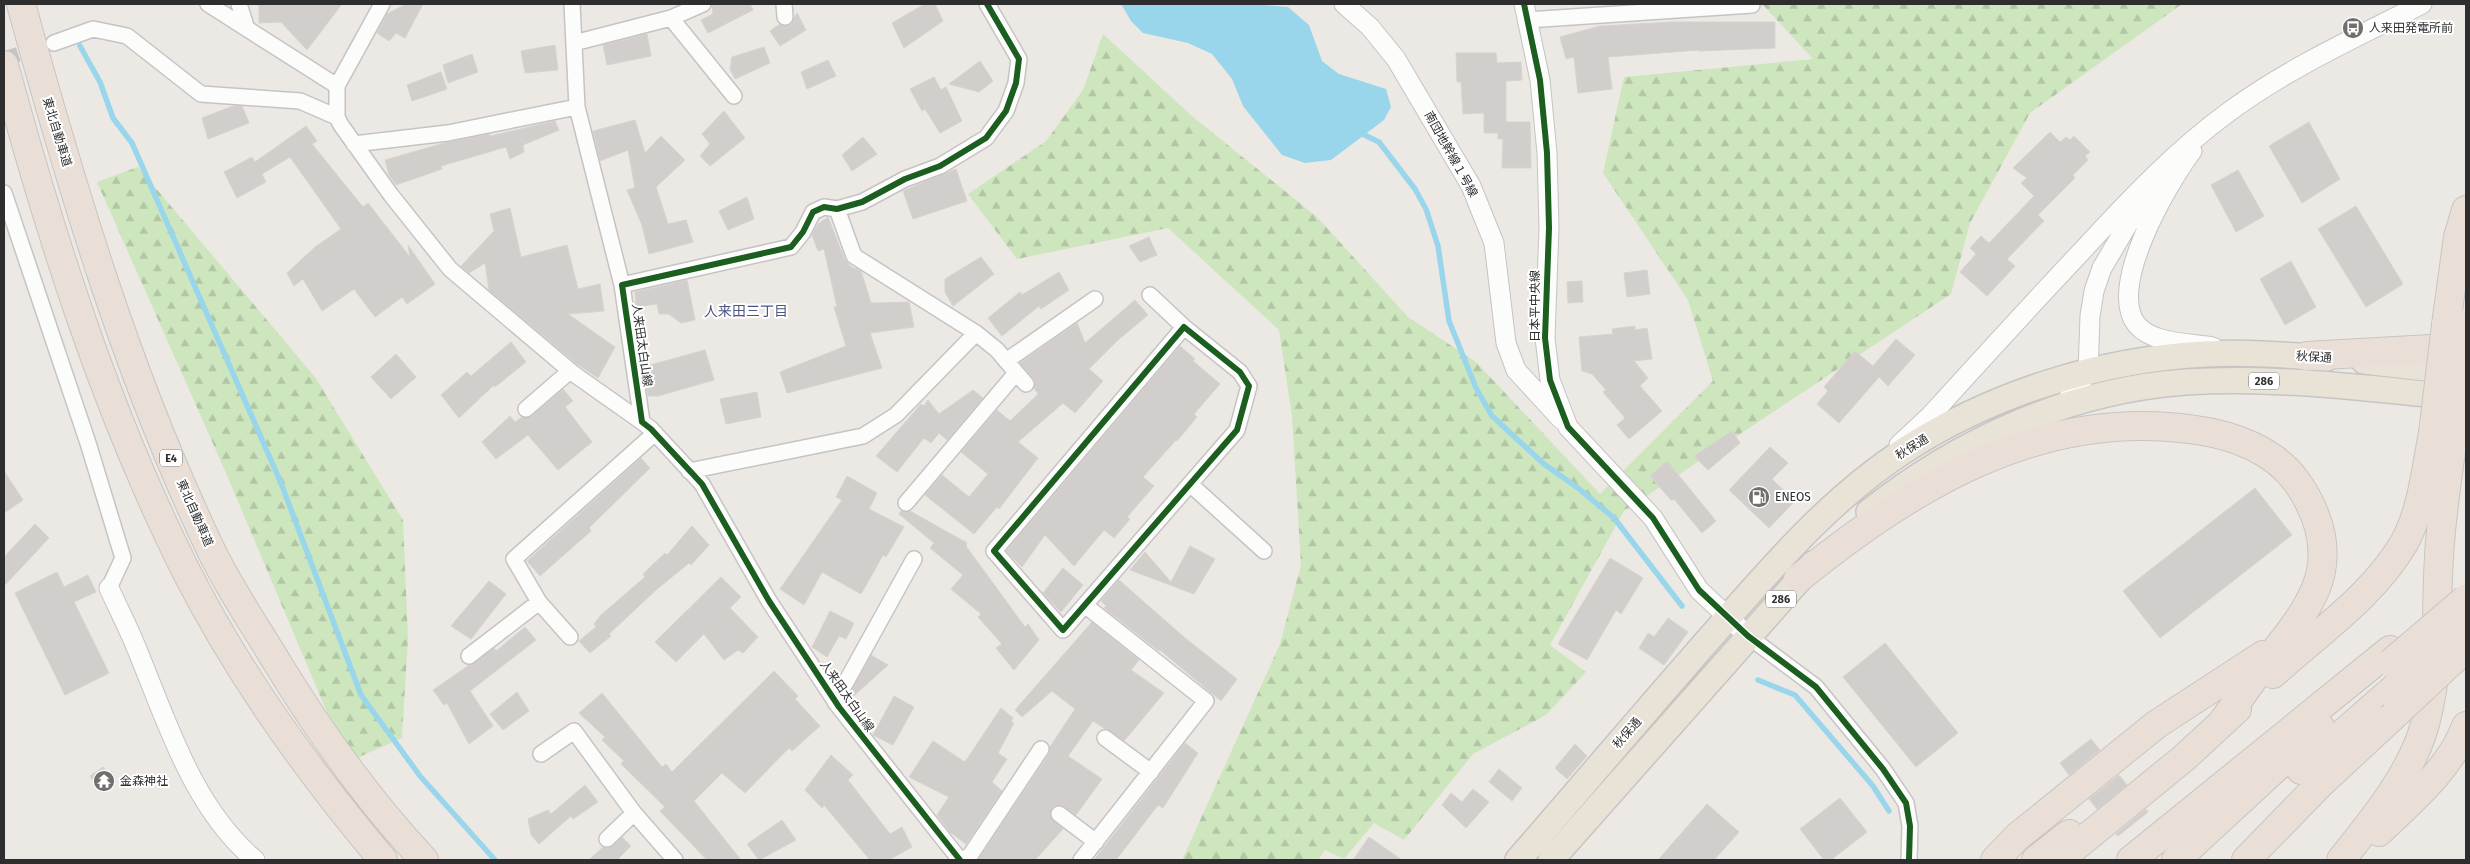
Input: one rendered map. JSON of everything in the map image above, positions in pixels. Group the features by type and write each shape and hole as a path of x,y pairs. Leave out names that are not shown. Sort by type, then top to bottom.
{"highway":[{"name":"東北自動車道","path":"21,4 84,223 117,321 153,416 211,550 302,703 354,776 424,860"},
{"path":"4,66 86,334 146,486 186,570 228,647 277,724 330,798 383,860"},
{"path":"2341,860 2401,777 2420,737 2428,711 2435,669 2443,435 2459,323 2458,237 2466,210"},
{"path":"2307,356 2466,347"},
{"name":"秋保通","path":"1518,860 1784,553 1871,474 1942,428 2017,395 2088,372 2166,358 2204,354 2248,353 2307,356 2466,372"},
{"name":"286","path":"1551,860 1798,579 1856,522 1917,476 1986,437 2063,406 2106,394 2185,382 2227,381 2324,384 2466,398"},
{"path":"1798,579 1831,552 1892,508 1959,470 1995,454 2030,442 2100,427 2171,426 2208,432 2258,448 2276,460 2292,476 2314,509 2323,549 2321,569 2297,640 2224,721 2184,758 2059,860"},
{"path":"2036,860 2176,748 2258,672 2297,640 2369,589 2404,542 2414,519 2443,435"},
{"path":"2176,860 2391,656 2466,588"},
{"path":"2131,860 2466,599"},
{"path":"2246,860 2320,784 2390,705 2466,626"},
{"path":"2003,860 2157,724 2250,665 2297,640"},
{"path":"2203,860 2390,705 2466,648"},
{"path":"2203,694 2258,672"},
{"path":"2224,721 2258,672"},
{"path":"1995,860 2016,848 2026,848 2167,736 2258,672"},
{"path":"2352,860 2426,786 2452,754 2466,726"}],"street":[{"path":"208,4 336,86"},
{"path":"239,4 247,29"},
{"path":"382,4 336,86 337,117 391,196 450,269 570,371 642,422"},
{"name":"人来田太白山線","path":"572,4 577,107 622,285 642,422 655,433 702,484 769,602 835,702 905,794 960,860"},
{"path":"574,43 671,18 703,4"},
{"path":"622,285 791,247 803,232 813,212 824,207 837,209 862,202 904,179 940,166 986,138 1006,111 1016,83 1019,59 988,4"},
{"name":"南団地幹線１号線","path":"1344,4 1370,27 1396,59 1471,186 1494,243 1506,343 1516,370 1568,427"},
{"path":"1838,502 1930,416 2140,189 2229,112 2317,56 2422,4"},
{"path":"1526,12 1752,5"},
{"name":"日本平中央線","path":"1526,12 1540,80 1547,153 1549,228 1545,338 1550,380 1568,427 1653,518 1699,590 1748,636"},
{"path":"671,18 734,96"},
{"path":"54,42 93,30 127,36 201,94 300,101 337,117"},
{"path":"354,144 448,133 577,107"},
{"path":"2063,406 2088,372 2090,316 2094,291 2102,268 2128,224 2201,140 2229,112"},
{"path":"2201,140 2177,174 2152,219 2131,275 2128,305 2137,326 2148,334 2160,338 2248,353"},
{"path":"4,193 86,434 123,558 110,588 136,646 165,721 193,779 213,813 238,846 255,860"},
{"path":"837,209 854,256 976,333 997,350 1016,373"},
{"path":"1150,296 1184,328 1240,372 1249,386 1236,430 1064,630 994,551 1184,328"},
{"path":"906,503 1016,373 1095,299"},
{"path":"689,470 863,436 896,415 976,333"},
{"path":"526,409 570,371"},
{"path":"570,637 539,602 514,559 655,433"},
{"path":"1190,484 1264,551"},
{"path":"835,702 914,559"},
{"path":"469,656 539,602"},
{"path":"1081,860 1206,701 1086,606"},
{"path":"1748,636 1816,687 1884,769 1906,803 1910,826 1909,860"},
{"path":"541,754 574,731 634,813 675,860"},
{"path":"1105,738 1150,772"},
{"path":"964,860 971,854 1041,749"},
{"path":"607,839 634,813"},
{"path":"1059,814 1096,842"}],"green space":[{"path":"1762,4 2182,4 2030,113 1970,223 1951,294 1624,511 1550,645 1586,672 1546,715 1473,754 1404,840 1374,823 1344,859 1325,850 1318,860 1182,860 1280,644 1301,565 1292,416 1279,330 1168,228 1017,259 968,194 1046,141 1083,90 1103,34 1193,117 1317,217 1408,317 1476,362 1600,494 1713,381 1688,300 1603,173 1624,77 1813,59"},
{"path":"138,167 315,377 403,520 408,638 402,738 348,762 226,473 97,182"}],"water":[{"path":"1121,4 1252,4 1288,7 1309,25 1322,61 1339,74 1386,89 1391,107 1384,120 1331,160 1305,163 1282,155 1243,106 1232,79 1212,54 1188,43 1143,33 1131,21"}],"building":[{"path":"259,4 342,4 307,50 281,22 259,23"},
{"path":"406,4 423,4 405,38 396,33 389,41 377,33 387,14"},
{"path":"712,4 750,4 753,10 708,33 701,20 713,14"},
{"path":"925,4 935,4 943,21 904,48 892,23"},
{"path":"797,13 806,30 780,46 770,31 780,24 790,25"},
{"path":"1673,22 1775,22 1775,48 1699,50 1608,57 1612,89 1578,93 1574,57 1566,59 1560,37 1600,26"},
{"path":"647,34 651,56 607,65 603,45"},
{"path":"555,45 558,70 525,73 521,51"},
{"path":"764,47 770,63 735,79 730,69 732,57"},
{"path":"1456,53 1496,53 1497,63 1521,62 1522,80 1506,81 1506,122 1530,122 1531,168 1502,168 1503,139 1498,139 1498,133 1484,133 1484,113 1463,114 1461,82 1457,82"},
{"path":"472,54 478,72 448,83 443,65"},
{"path":"828,60 836,76 807,89 801,72"},
{"path":"980,61 993,81 979,92 949,84"},
{"path":"441,72 447,89 412,101 407,85"},
{"path":"934,77 941,90 946,87 962,121 940,133 925,109 922,111 910,89"},
{"path":"233,106 242,106 249,123 208,139 202,118"},
{"path":"724,111 745,138 710,166 700,156 710,144 702,134"},
{"path":"635,120 645,153 661,136 685,160 656,187 668,224 686,220 693,242 649,254 642,225 627,190 635,188 628,150 600,161 593,131"},
{"path":"555,121 559,130 523,145 524,152 510,159 506,147 441,166 442,169 396,185 389,175 385,160 448,142 489,134 490,136"},
{"path":"2309,122 2340,179 2302,203 2269,146"},
{"path":"306,126 317,141 312,144 363,207 368,203 410,257 408,245 435,284 407,304 402,297 375,317 354,289 322,311 303,279 294,286 287,273 315,247 341,229 290,157 262,174 266,182 237,198 224,172 252,157 255,162"},
{"path":"2050,132 2060,142 2066,137 2070,140 2074,136 2090,152 2085,156 2088,160 2073,175 2075,178 2038,215 2044,221 2007,259 2015,266 1987,296 1960,272 1976,254 1970,248 1981,236 1989,243 2034,196 2021,183 2027,178 2013,168"},
{"path":"863,137 877,154 852,171 842,155"},
{"path":"956,169 967,201 913,219 903,191"},
{"path":"2238,170 2264,216 2236,232 2211,185"},
{"path":"747,197 754,219 728,230 719,211"},
{"path":"2356,206 2403,284 2366,307 2318,229"},
{"path":"510,208 521,257 567,245 578,289 600,284 604,311 568,314 615,347 598,378 577,364 489,290 485,263 469,273 461,266 494,231 490,214"},
{"path":"828,217 845,260 851,267 861,271 871,303 909,302 914,327 870,333 882,368 787,393 780,372 846,346 834,307 837,307 824,249 818,251 812,235 818,224"},
{"path":"1149,237 1157,255 1140,262 1129,246"},
{"path":"981,257 994,274 953,306 945,292 945,279"},
{"path":"2291,261 2316,307 2285,325 2260,279"},
{"path":"1647,270 1650,294 1627,297 1624,273"},
{"path":"1059,272 1069,290 1041,309 1039,306 1002,336 988,318 1020,292 1022,295"},
{"path":"687,280 695,320 681,323 669,314 659,314 657,304 636,307 635,292"},
{"path":"1582,281 1583,302 1568,303 1567,282"},
{"path":"1135,300 1148,315 1118,340 1089,369 1103,381 1075,413 1063,403 1018,442 1038,458 999,509 997,507 974,534 925,495 942,475 969,497 988,474 961,452 997,410 1010,421 1038,394 1034,388 1033,378 1020,363 1077,323 1085,343"},
{"path":"1635,326 1635,330 1647,328 1652,359 1634,361 1648,378 1640,386 1662,411 1629,439 1617,425 1625,418 1603,392 1606,390 1592,374 1582,371 1579,337 1613,334 1612,329"},
{"path":"1896,339 1915,355 1888,386 1879,377 1839,423 1817,404 1828,391 1824,387 1855,351 1873,366"},
{"path":"511,342 526,362 495,387 494,385 459,418 441,395 467,372 471,376"},
{"path":"1180,346 1195,359 1193,361 1220,384 1194,414 1197,417 1143,477 1154,486 1127,517 1130,519 1114,538 1104,530 1074,566 1045,535 1022,567 1006,551"},
{"path":"705,350 714,380 658,396 648,396 643,367"},
{"path":"396,354 416,377 391,399 371,377"},
{"path":"563,389 573,401 565,407 592,442 558,470 528,435 496,459 482,442 510,416 515,422 522,417 532,416"},
{"path":"973,390 983,398 947,440 939,433 931,443 924,438 897,472 876,456 921,404 924,406 928,400 939,414"},
{"path":"757,392 761,417 726,424 720,399"},
{"path":"1732,431 1740,443 1708,470 1694,456"},
{"path":"1770,447 1788,463 1772,479 1795,501 1769,528 1729,490"},
{"path":"641,458 650,468 589,528 591,531 540,576 527,561"},
{"path":"1667,461 1716,521 1702,533 1674,499 1672,501 1650,476"},
{"path":"4,471 23,500 4,513"},
{"path":"847,476 877,493 869,509 904,527 886,557 883,555 861,594 822,572 804,605 780,589 842,500 836,497"},
{"path":"2255,488 2292,535 2160,638 2123,591"},
{"path":"901,511 910,511 967,543 966,546 1025,627 1028,624 1039,640 1014,670 996,648 1002,644 978,617 981,614 951,589 963,575 930,548 934,543 899,514"},
{"path":"35,524 49,538 4,586 4,557"},
{"path":"692,526 709,545 691,565 689,563 656,590 609,634 611,636 590,653 579,641 596,627 594,624 601,615 645,577 643,574 665,553 667,555"},
{"path":"1190,546 1215,559 1194,594 1130,570 1145,552 1171,582"},
{"path":"1610,558 1643,578 1621,614 1616,610 1587,660 1558,644"},
{"path":"1063,568 1083,585 1061,612 1043,593"},
{"path":"57,572 64,587 88,575 96,592 74,602 109,673 65,695 15,593"},
{"path":"721,577 741,597 730,608 758,637 743,653 738,650 724,660 704,634 676,662 655,642"},
{"path":"1119,580 1185,638 1237,679 1221,701 1160,650 1104,608 1106,606 1101,601"},
{"path":"489,581 506,594 471,639 451,626"},
{"path":"830,611 854,623 846,639 839,636 827,657 812,647"},
{"path":"1668,618 1688,632 1664,665 1639,648 1648,633 1654,637"},
{"path":"1092,622 1139,660 1131,670 1164,693 1124,741 1093,721 1068,756 1102,779 1076,815 1061,805 1052,808 1051,818 1063,829 1035,860 978,860 1049,754 1050,747 1075,709 1052,691 1022,717 1015,710"},
{"path":"525,627 536,640 470,691 493,726 469,744 447,703 444,705 433,690 494,648 496,651"},
{"path":"1885,643 1958,733 1916,767 1843,677"},
{"path":"871,655 888,665 847,702 846,701"},
{"path":"774,671 798,696 795,699 820,726 792,751 789,748 745,793 722,773 694,801 741,860 707,860 660,811 665,807 621,764 624,761 602,740 605,737 579,713 602,693 662,767 666,764 672,772"},
{"path":"517,692 529,711 503,730 490,714"},
{"path":"894,696 914,707 893,745 873,735"},
{"path":"1001,708 1013,718 1011,722 1014,723 998,753 1007,759 992,782 1002,791 966,844 950,832 937,815 949,797 909,777 933,741 965,762"},
{"path":"2091,739 2100,750 2069,775 2060,763"},
{"path":"1185,743 1198,753 1163,808 1158,805 1116,860 1094,860"},
{"path":"1575,744 1587,756 1567,779 1555,768"},
{"path":"831,755 853,775 848,780 890,834 902,827 912,847 889,860 870,860 824,805 822,808 805,790"},
{"path":"103,767 114,783 100,792 90,776"},
{"path":"1499,769 1522,788 1512,801 1489,782"},
{"path":"2119,775 2127,785 2097,809 2089,799"},
{"path":"585,785 598,802 573,819 571,816 539,844 531,835 528,819 548,810 551,814"},
{"path":"1473,789 1489,802 1466,828 1442,805 1451,793 1462,802"},
{"path":"1840,798 1867,832 1831,860 1824,860 1800,829"},
{"path":"1707,804 1739,832 1714,860 1658,860"},
{"path":"2146,809 2148,812 2118,836 2116,834"},
{"path":"782,820 796,840 759,860 747,844"},
{"path":"622,837 631,846 617,860 589,860 603,847 610,848"},
{"path":"1369,837 1402,860 1353,860"}],"waterway":[{"path":"80,46 100,82 113,118 132,143 281,483 361,695 420,776 495,860"},
{"path":"1358,132 1379,142 1415,189 1426,209 1438,246 1449,321 1476,388 1492,416 1544,464 1578,488 1614,518 1682,606"},
{"path":"1758,680 1795,695 1873,786 1889,811"}],"tunnel":[{"path":"4,59 40,47"}],"cycle path":[{"path":"960,860 839,707 769,601 702,484 651,429 642,422 622,285 791,247 803,232 813,212 824,207 837,209 862,202 905,179 940,166 986,138 1006,111 1016,83 1019,59 987,4"},
{"path":"1524,4 1540,80 1547,153 1549,228 1545,338 1550,380 1568,427 1653,518 1699,590 1748,636 1816,687 1883,769 1906,803 1910,826 1909,860"},
{"path":"1184,327 1240,372 1249,386 1237,430 1063,630 994,551 1184,327"}],"place":[{"name":"人来田発電所前","path":"2353,28"},
{"name":"ENEOS","path":"1759,497"},
{"name":"金森神社","path":"104,781"}],"district":[{"name":"人来田三丁目","path":"746,311"}]}
